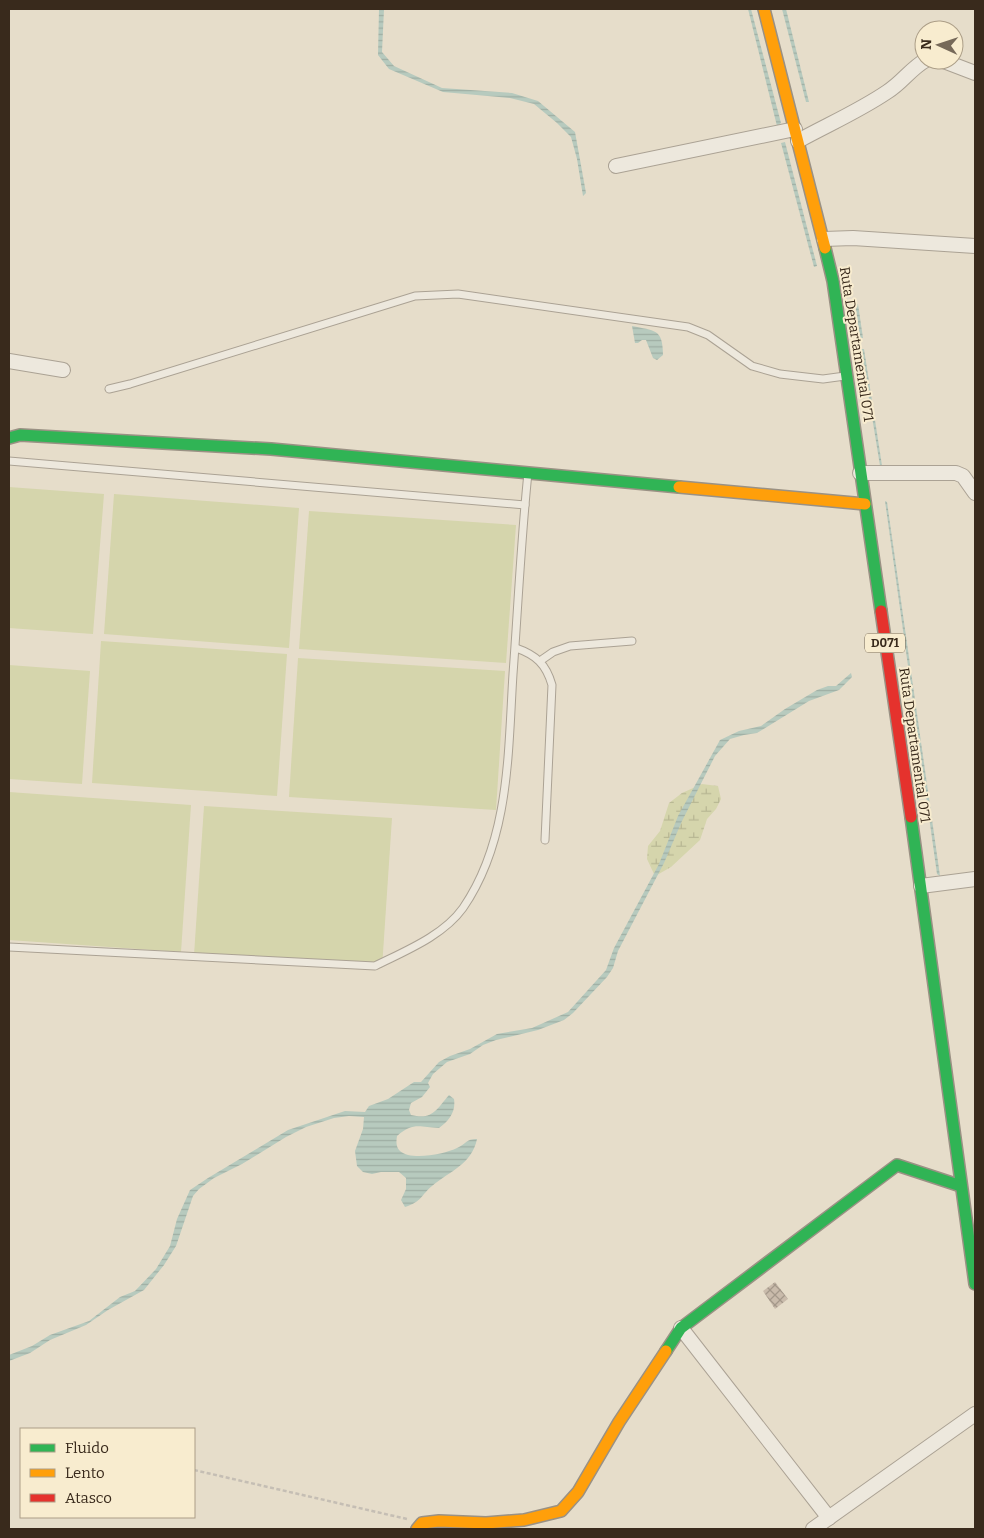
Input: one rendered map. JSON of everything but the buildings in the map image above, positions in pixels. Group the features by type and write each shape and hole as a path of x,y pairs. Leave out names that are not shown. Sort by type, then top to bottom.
{"street":[{"name":"Ruta Departamental 071","path":"764,9 824,239 833,281 921,886 975,1284"},
{"path":"616,166 796,135 888,92 914,68"},
{"path":"824,239 853,238 975,246"},
{"path":"9,361 63,370"},
{"path":"9,438 20,435 271,449 865,504"},
{"path":"860,472 956,473 963,476 975,493"},
{"path":"921,886 975,879"},
{"path":"419,1526 439,1521 486,1523 524,1520 560,1511 578,1492 619,1422 681,1328 896,1165 904,1166 961,1186"},
{"path":"681,1328 829,1518"},
{"path":"813,1529 975,1414"}],"lane":[{"path":"109,389 416,296 458,294 688,327 708,335 752,366 780,374 823,379 848,376"},
{"path":"9,462 525,505"},
{"path":"9,947 375,966 422,942 443,928 462,909 484,872 496,836 510,733 528,473"},
{"path":"540,661 553,652 570,646 632,641"},
{"path":"516,648 540,661 548,672 552,685 545,840"}],"path":[{"path":"195,1470 419,1526"}],"green space":[{"path":"9,487 104,494 93,634 9,628"},
{"path":"114,494 299,508 289,648 104,634"},
{"path":"309,511 516,525 506,663 299,649"},
{"path":"101,641 287,654 277,796 92,783"},
{"path":"298,658 505,671 496,810 289,797"},
{"path":"9,665 90,671 82,784 9,779"},
{"path":"702,784 718,786 721,799 716,809 707,819 700,840 671,867 657,875 654,874 647,859 648,846 660,831 669,803 682,793"},
{"path":"9,792 191,805 181,952 9,940"},
{"path":"204,806 392,818 382,968 194,955"}],"shaded area":[{"path":"379,9 384,9 382,52 394,66 442,88 512,93 538,101 575,132 586,193 583,196 571,137 534,104 510,98 443,92 389,69 378,55"},
{"path":"748,9 751,9 781,123 777,126"},
{"path":"782,9 786,9 809,102 806,102"},
{"path":"785,142 817,266 814,267 781,143"},
{"path":"855,303 858,304 863,338 860,338"},
{"path":"632,326 656,332 663,346 663,355 657,360 653,358 646,340 635,343"},
{"path":"861,349 864,349 883,472 881,472"},
{"path":"885,501 887,502 940,876 937,874"},
{"path":"851,673 852,677 839,690 809,701 757,733 730,739 715,756 682,821 664,863 618,951 613,968 573,1013 564,1020 538,1030 483,1045 470,1054 447,1062 433,1074 428,1083 430,1087 422,1097 411,1103 409,1110 411,1115 429,1115 449,1095 454,1099 453,1112 449,1119 439,1128 416,1126 397,1136 397,1144 400,1151 412,1156 428,1156 452,1150 468,1141 477,1139 474,1148 465,1161 432,1186 418,1200 405,1207 401,1200 406,1189 406,1178 399,1172 372,1174 363,1172 357,1166 355,1151 363,1129 364,1117 334,1118 306,1127 214,1178 199,1189 193,1196 176,1246 144,1290 86,1325 50,1340 30,1353 9,1361 9,1355 32,1346 50,1335 89,1321 120,1297 135,1291 156,1269 170,1246 177,1219 190,1190 208,1178 288,1130 345,1111 365,1112 369,1106 388,1099 414,1082 421,1082 439,1062 450,1056 470,1049 497,1034 532,1028 568,1012 606,970 614,948 659,864 678,816 720,740 739,731 761,726 817,690 828,686 836,686"}],"traffic: fast":[{"path":"825,248 833,281 881,611"},
{"path":"9,438 20,435 271,449 679,487"},
{"path":"911,817 975,1284"},
{"path":"666,1351 681,1328 897,1165 961,1186"}],"traffic: slow":[{"path":"764,9 825,248"},
{"path":"679,487 865,504"},
{"path":"417,1529 422,1523 439,1521 486,1523 524,1520 561,1511 578,1492 619,1422 666,1351"}],"traffic: jam":[{"path":"881,611 911,817"}]}
